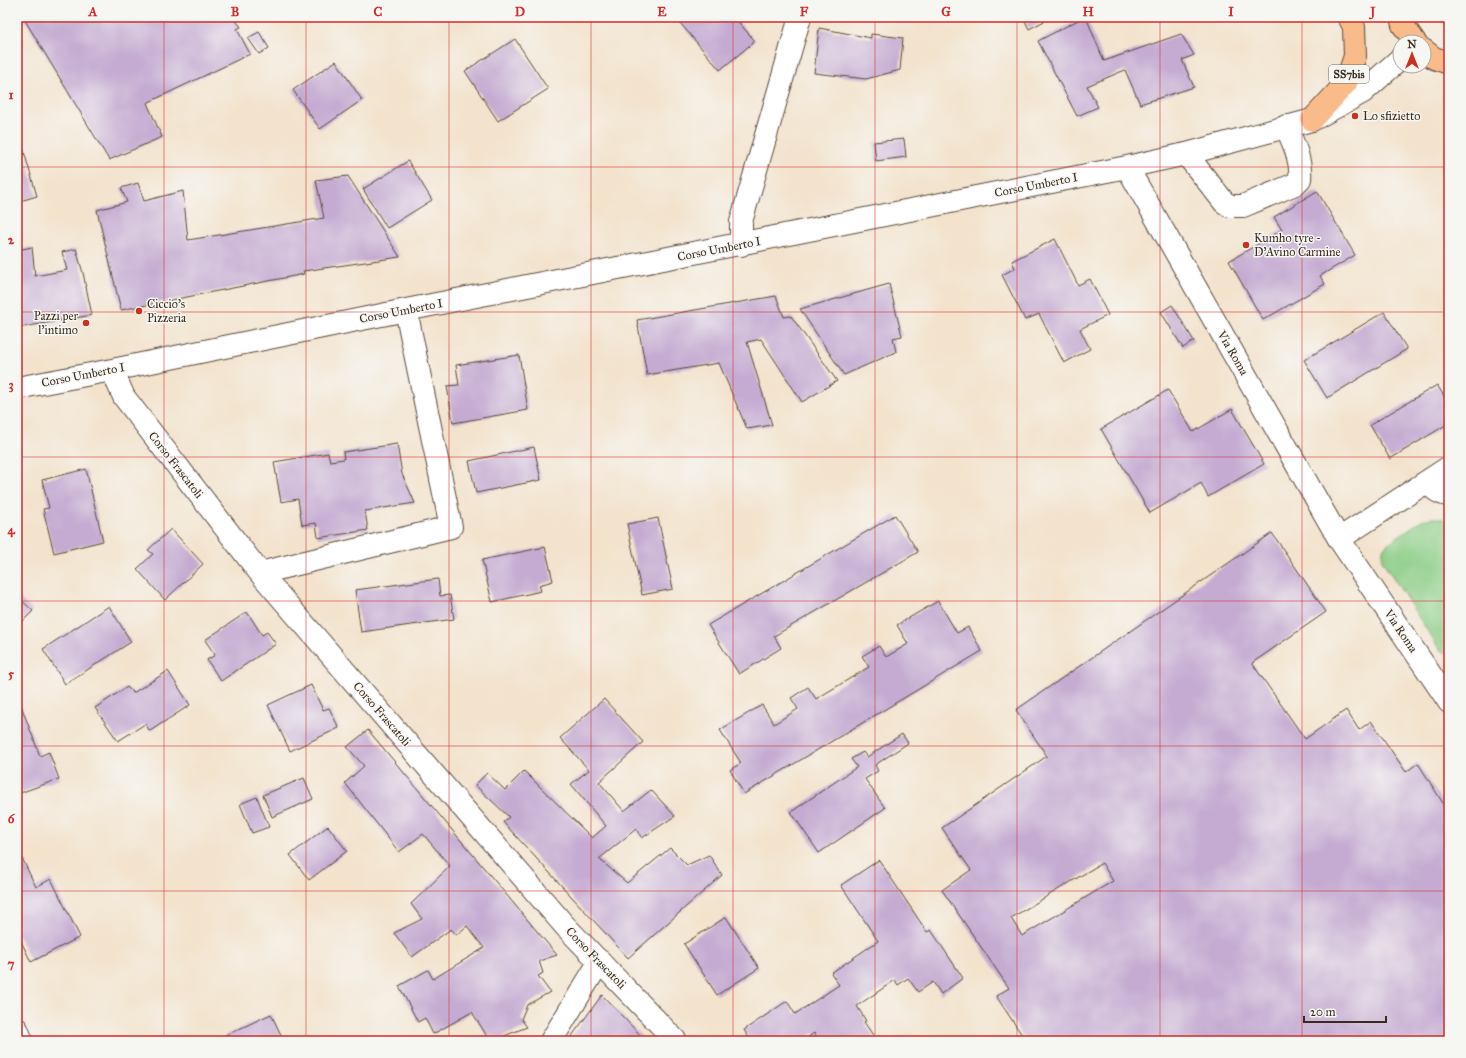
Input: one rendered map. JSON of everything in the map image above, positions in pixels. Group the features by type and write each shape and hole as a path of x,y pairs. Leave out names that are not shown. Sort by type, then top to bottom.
{"main road":[{"name":"SS7bis","path":"1312,120 1346,83 1355,56 1354,27 1349,17"},
{"path":"1401,17 1403,25 1409,34"},
{"path":"1432,56 1449,63"}],"street":[{"path":"741,244 741,222 800,17"},
{"name":"Corso Umberto I","path":"17,388 1186,154 1312,120 1363,92 1392,65"},
{"path":"1186,154 1224,202 1230,206 1242,206 1295,184 1300,179 1301,172 1299,158 1286,126"},
{"name":"Via Roma","path":"1127,167 1339,539 1449,702"},
{"path":"260,573 452,527 406,310"},
{"name":"Corso Frascatoli","path":"112,370 124,397 260,573 566,927 676,1041"},
{"path":"1339,539 1449,467"},
{"path":"1426,482 1441,494 1449,495"},
{"path":"551,1041 600,961"},
{"path":"17,1029 22,1041"}],"green space":[{"path":"1431,518 1444,519 1449,525 1448,652 1443,652 1439,649 1382,560 1383,549 1387,544 1422,520"}],"building":[{"path":"23,17 233,17 241,27 237,29 250,54 147,103 162,137 109,160"},
{"path":"675,17 734,17 755,41 720,70"},
{"path":"1023,17 1052,17 1029,29"},
{"path":"1086,17 1104,61 1181,34 1194,55 1182,60 1194,87 1140,104 1125,70 1087,86 1098,107 1077,116 1038,41"},
{"path":"819,28 871,38 871,34 903,38 900,70 866,79 814,73"},
{"path":"259,32 269,48 259,54 248,38"},
{"path":"515,39 548,89 498,121 465,71"},
{"path":"336,61 362,100 320,129 293,90"},
{"path":"17,128 37,196 17,202"},
{"path":"904,139 906,157 876,161 874,142"},
{"path":"408,161 432,200 387,228 363,189"},
{"path":"348,176 400,257 303,271 304,274 121,310 97,210 127,202 121,188 138,183 144,201 183,191 188,240 324,218 316,180"},
{"path":"1317,191 1355,255 1320,276 1325,284 1263,320 1229,261 1282,230 1274,217"},
{"path":"1055,239 1078,285 1090,279 1108,315 1080,329 1090,349 1064,363 1039,314 1025,320 1002,275 1015,268 1012,261"},
{"path":"32,247 35,276 67,270 62,252 76,249 92,315 17,328 17,250"},
{"path":"889,284 902,336 893,338 896,352 844,375 800,309"},
{"path":"776,296 784,317 791,316 837,381 802,402 761,339 747,342 772,425 747,429 719,363 647,375 637,320"},
{"path":"1172,305 1194,341 1183,348 1161,312"},
{"path":"1384,312 1407,349 1327,398 1304,360"},
{"path":"519,355 528,410 453,423 447,386 459,385 456,365"},
{"path":"1437,385 1449,404 1449,423 1390,459 1370,425"},
{"path":"1168,390 1193,432 1232,409 1264,464 1208,497 1201,483 1150,513 1101,429"},
{"path":"397,444 402,474 415,503 365,511 368,530 318,538 316,523 302,525 298,499 281,502 274,462 328,453 330,461 344,459 343,452"},
{"path":"534,447 541,480 476,493 469,461"},
{"path":"86,469 103,541 54,553 43,509 49,508 42,480"},
{"path":"895,515 918,552 774,636 781,648 739,674 708,625"},
{"path":"658,518 673,589 642,595 627,524"},
{"path":"171,529 203,564 165,600 137,569 153,554 148,550"},
{"path":"1272,533 1326,612 1252,663 1305,739 1346,710 1359,730 1371,721 1406,772 1418,763 1449,813 1449,1041 1026,1041 996,996 1009,988 942,890 971,870 942,828 1047,756 1016,710","holes":["1102,863 1113,881 1022,936 1011,918"]},
{"path":"545,547 553,581 539,585 541,591 492,602 482,560"},
{"path":"438,579 440,596 450,595 454,619 361,632 355,590"},
{"path":"17,596 33,611 17,627"},
{"path":"938,601 957,633 968,627 982,651 744,794 730,770 741,763 720,730 762,705 774,724 798,709 791,698 808,687 816,699 869,667 862,656 879,646 886,657 908,644 897,625"},
{"path":"109,606 131,642 65,684 43,649"},
{"path":"247,612 262,635 267,632 276,644 221,681 207,660 215,655 205,640"},
{"path":"168,671 190,705 150,731 145,724 118,741 95,708 127,687 133,693"},
{"path":"311,685 323,710 329,708 339,728 290,751 268,705"},
{"path":"17,695 40,756 49,752 59,779 17,794"},
{"path":"604,699 643,742 599,782 624,811 651,790 675,816 642,838 636,829 599,859 627,883 670,848 687,865 709,855 722,875 628,958 503,822 509,817 475,785 487,773 505,790 524,771 592,838 606,826 571,784 589,770 560,738"},
{"path":"368,730 557,955 539,961 543,973 538,976 550,992 527,1005 521,1019 527,1027 504,1036 506,1041 490,1041 472,1012 433,1034 425,1018 418,1022 399,986 428,970 433,979 484,948 467,926 456,935 451,929 412,957 394,933 422,919 411,904 450,866 423,834 399,852 345,783 364,766 347,747"},
{"path":"902,734 908,743 875,765 878,771 865,779 885,808 819,853 791,812 857,767 851,759 863,752 867,757"},
{"path":"304,778 313,799 272,817 263,795"},
{"path":"257,797 269,827 252,833 240,804"},
{"path":"328,826 347,851 309,880 290,855"},
{"path":"18,850 36,887 51,879 80,937 31,962 17,933"},
{"path":"879,860 927,932 931,930 963,978 941,994 933,982 918,992 908,978 898,985 895,980 857,1006 866,1021 864,1022 877,1041 819,1041 814,1033 803,1041 751,1041 744,1030 787,1001 795,1014 839,985 831,973 878,941 841,885"},
{"path":"726,917 759,968 717,995 684,944"},
{"path":"602,995 646,1041 569,1040"},
{"path":"271,1014 284,1041 226,1041 224,1036"}],"place":[{"name":"Lo sfizietto","path":"1355,116"},
{"name":"Kumho tyre - D'Avino Carmine","path":"1246,245"},
{"name":"Ciccio's Pizzeria","path":"139,311"},
{"name":"Pazzi per l'intimo","path":"86,323"}]}
